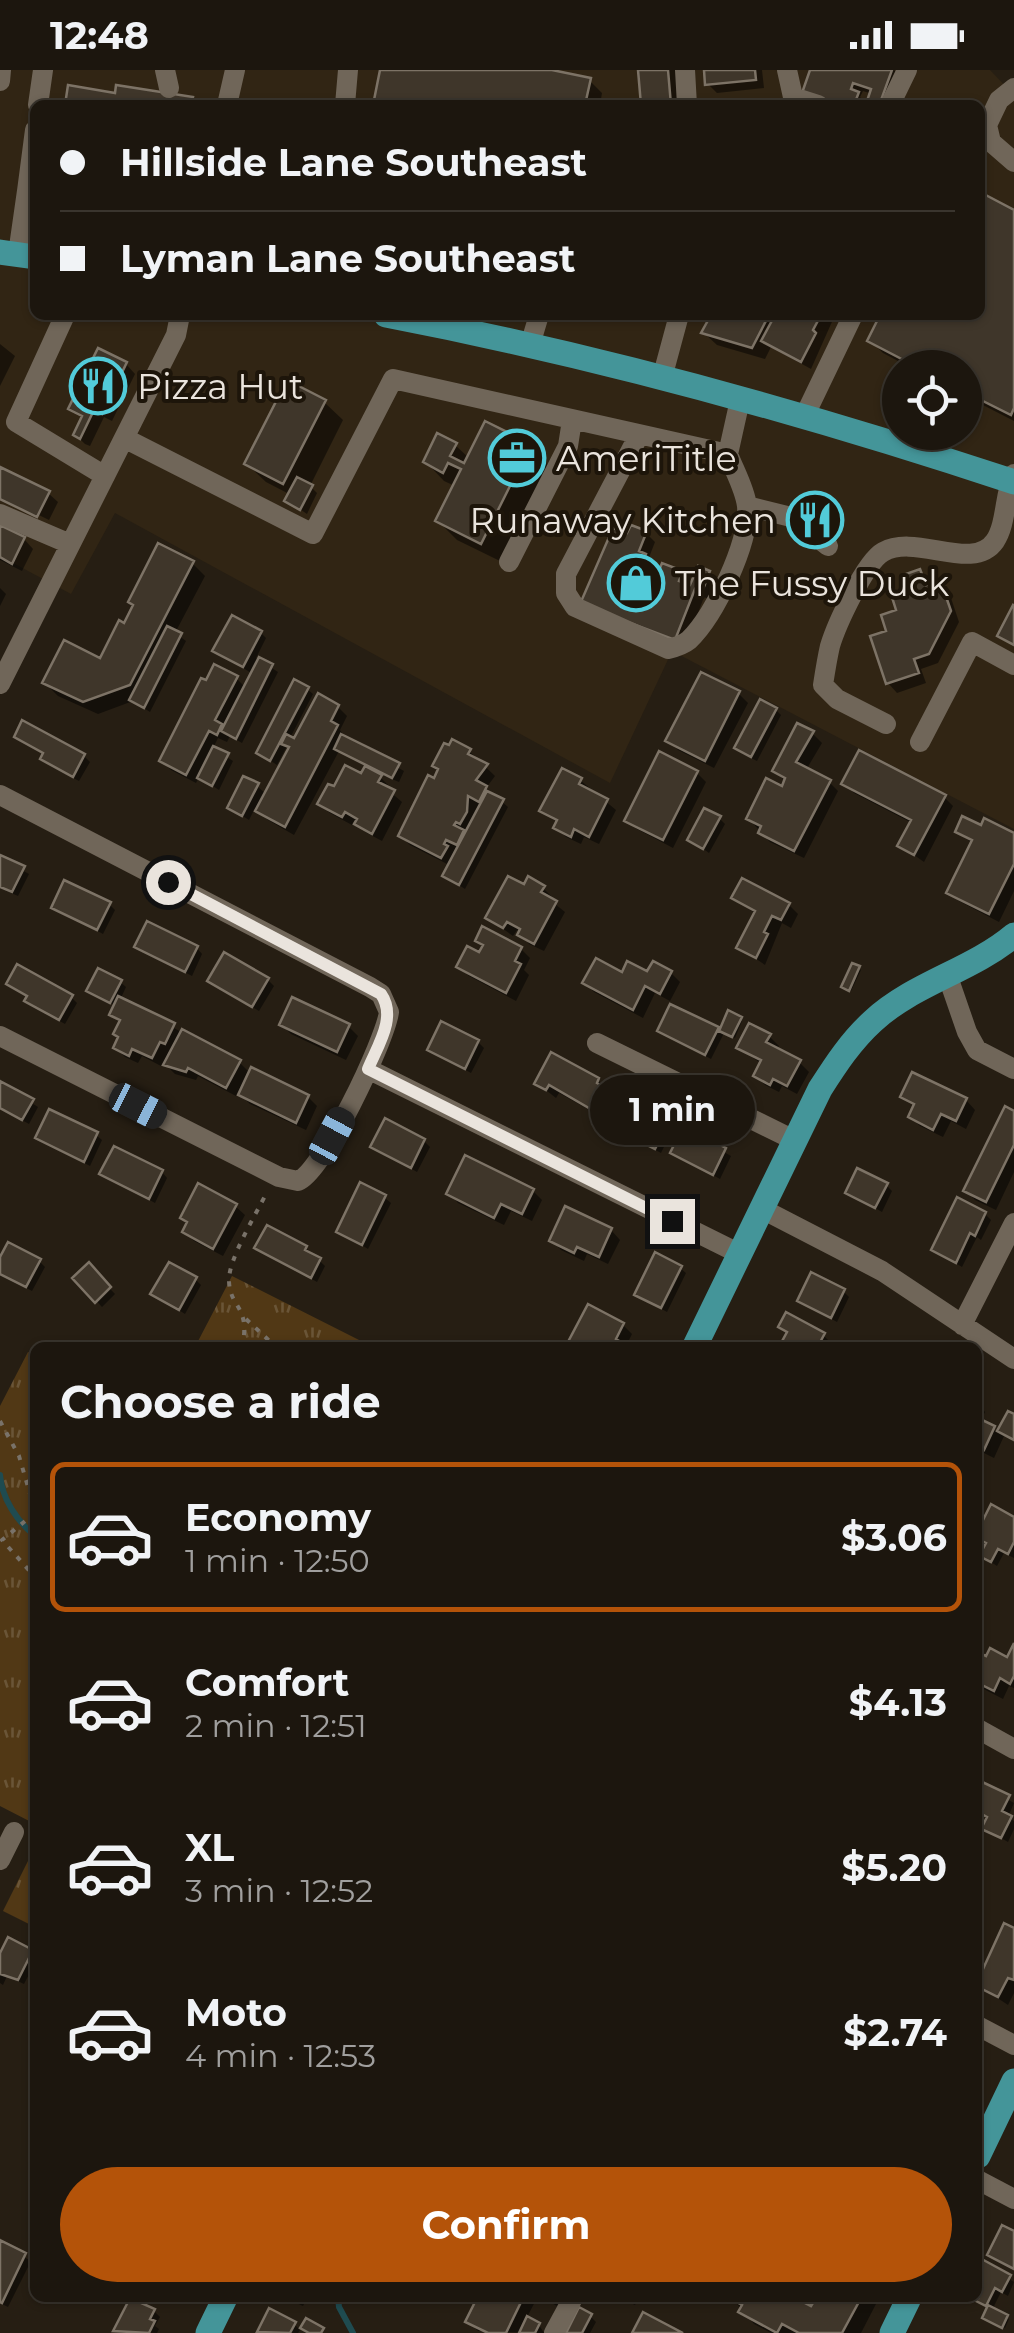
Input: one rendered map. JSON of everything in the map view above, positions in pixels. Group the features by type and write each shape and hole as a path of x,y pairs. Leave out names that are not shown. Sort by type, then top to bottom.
{"main road":[{"path":"410,320 662,378 1013,479"},
{"path":"697,1342 820,1089 843,1052 874,1019 908,996 970,966 1014,935"},
{"path":"982,2148 1014,2081"},
{"path":"208,2333 224,2302"},
{"path":"892,2333 908,2302"}],"street":[{"path":"0,80 2,70"},
{"path":"39,100 43,70"},
{"path":"228,100 235,70"},
{"path":"345,100 348,70"},
{"path":"685,70 688,100"},
{"path":"788,70 793,97 802,100"},
{"path":"892,100 907,70"},
{"path":"1010,158 991,142 986,125 999,100 1014,88"},
{"path":"18,254 30,190"},
{"path":"63,320 16,422 105,476"},
{"path":"0,684 6,656 70,544 176,335 179,320"},
{"path":"530,345 538,320"},
{"path":"662,378 678,320"},
{"path":"804,417 851,320"},
{"path":"124,438 313,534 393,379 728,454"},
{"path":"640,435 566,574 566,593 576,608 668,650 686,643 704,622 725,584 742,538 747,506 728,454 740,400"},
{"path":"509,562 568,446 572,420"},
{"path":"886,724 837,699 823,685 831,644 865,572 874,559 895,547 928,547 968,555 1005,544 1013,479"},
{"path":"747,506 791,517 828,546"},
{"path":"0,514 70,544"},
{"path":"920,742 972,642 1014,666"},
{"path":"0,795 370,987 388,1003 387,1023 368,1069 315,1169 298,1182 276,1176 0,1036"},
{"path":"948,977 977,1050 1014,1069"},
{"path":"597,1043 796,1141"},
{"path":"368,1069 740,1254"},
{"path":"762,1209 862,1259 1014,1359"},
{"path":"962,1326 1014,1222"},
{"path":"982,1732 1014,1749"},
{"path":"0,1860 14,1832"},
{"path":"982,2028 1014,2045"},
{"path":"982,2182 1014,2200"},
{"path":"554,2333 571,2302"}],"path":[{"path":"270,1342 246,1319 231,1288 230,1274 276,1176"},
{"path":"243,1342 246,1319"},
{"path":"0,1421 19,1456 30,1494"},
{"path":"30,1518 2,1540 30,1571"}],"shaded area":[{"path":"0,70 990,70 1014,95 1014,829 672,651 610,783 115,513 71,594 0,556"}],"green space":[{"path":"232,1276 361,1341 360,1342 198,1342"},
{"path":"30,1353 30,1821 0,1806 0,1406"},
{"path":"30,1857 30,1924 3,1911"}],"building":[{"path":"380,70 552,70 591,78 586,100 374,100"},
{"path":"638,70 668,70 671,100 641,100"},
{"path":"704,70 755,70 756,80 705,85"},
{"path":"810,70 892,70 881,100 868,98 871,89 853,83 851,89 859,92 856,100 822,100 802,93"},
{"path":"68,85 115,93 116,85 193,97 192,100 66,100"},
{"path":"985,195 1014,210 1011,415 982,400 982,350 884,350 867,341 878,320 985,320"},
{"path":"708,320 766,320 752,348 701,333"},
{"path":"772,320 818,320 801,362 761,341"},
{"name":"Pizza Hut","path":"98,348 127,362 102,414 94,410 80,439 73,435 82,416 68,409"},
{"path":"287,380 326,400 283,484 244,464"},
{"path":"485,421 531,444 481,544 435,521 461,469 448,463 443,473 423,462 437,433 457,443 450,456 464,463"},
{"path":"0,467 50,491 37,517 0,499"},
{"path":"297,477 313,485 300,510 284,501"},
{"path":"0,525 25,537 12,564 0,557"},
{"name":"The Fussy Duck","path":"631,525 647,531 639,551 646,554 641,567 658,573 662,563 683,571 679,581 690,585 698,566 710,571 702,592 695,589 675,640 580,604 613,528 627,533"},
{"path":"158,543 194,561 130,685 83,702 42,683 64,640 100,658 119,620 124,623 133,605 128,602"},
{"path":"920,569 926,585 940,579 951,611 929,654 914,659 919,673 886,684 870,636 886,631 881,615 896,610 891,594 907,589 903,575"},
{"path":"1014,606 1014,645 997,636"},
{"path":"232,615 262,631 243,667 212,651"},
{"path":"167,626 182,633 144,708 129,700"},
{"path":"259,657 273,664 236,739 221,731"},
{"path":"214,664 238,676 215,720 222,724 217,735 209,731 186,775 159,761 201,678 206,680"},
{"path":"701,672 740,691 705,761 665,741"},
{"path":"294,679 309,687 270,761 256,753"},
{"path":"318,693 339,705 331,721 338,725 285,827 255,811 289,747 281,744 286,734 294,738"},
{"path":"760,699 777,708 751,757 734,748"},
{"path":"22,720 85,754 73,777 40,759 43,753 14,737"},
{"path":"797,723 814,731 796,762 831,780 794,851 758,833 761,826 746,819 766,778 782,786 785,778 772,771"},
{"path":"341,734 400,763 392,778 334,749"},
{"path":"452,739 471,749 468,754 488,764 476,780 487,786 479,802 468,796 467,812 460,824 454,825 464,830 457,845 446,840 444,844 448,846 441,858 398,836 428,775 434,778 438,769 432,766 444,743 449,745"},
{"path":"213,746 229,753 212,786 197,778"},
{"path":"859,750 946,795 914,855 897,846 911,820 841,784"},
{"path":"659,751 698,771 663,840 624,821"},
{"path":"345,765 361,773 365,766 382,775 378,782 395,790 372,834 354,824 357,819 345,812 342,817 317,804 328,784 334,786"},
{"path":"562,768 582,778 579,784 608,799 589,837 574,829 571,837 553,828 557,820 539,811"},
{"path":"243,776 259,783 242,816 227,808"},
{"path":"487,791 504,799 459,885 442,876"},
{"path":"704,808 721,816 703,849 687,840"},
{"path":"962,816 981,825 984,818 1014,833 1014,864 989,914 946,893 972,840 955,832"},
{"path":"0,855 25,866 12,892 0,887"},
{"path":"508,876 524,884 528,876 545,886 541,892 557,901 534,944 517,935 520,929 507,922 503,928 485,918"},
{"path":"742,878 790,903 781,920 772,916 756,958 736,948 755,911 731,898"},
{"path":"64,880 111,902 97,930 51,908"},
{"path":"147,921 198,946 185,972 134,947"},
{"path":"482,926 522,947 515,961 521,964 506,993 456,967 467,946 479,952 483,945 475,941"},
{"path":"224,952 269,978 252,1007 207,981"},
{"path":"596,958 622,972 627,961 647,971 653,961 672,971 660,994 645,986 633,1010 582,983"},
{"path":"852,963 860,966 849,991 841,987"},
{"path":"17,964 73,995 59,1020 24,1001 27,996 6,984"},
{"path":"98,968 122,980 110,1003 86,991"},
{"path":"118,996 175,1023 165,1044 160,1042 152,1058 132,1049 129,1056 113,1048 118,1037 113,1034 120,1020 109,1015"},
{"path":"292,997 350,1024 337,1052 279,1025"},
{"path":"670,1004 719,1027 705,1055 657,1031"},
{"path":"728,1010 742,1017 732,1037 719,1031"},
{"path":"441,1021 479,1040 465,1069 427,1050"},
{"path":"749,1023 771,1034 766,1042 801,1060 787,1086 773,1079 770,1085 753,1076 761,1060 736,1048"},
{"path":"182,1029 241,1060 226,1088 188,1068 186,1072 163,1065"},
{"path":"551,1052 599,1078 597,1083 606,1088 594,1111 549,1085 546,1090 534,1084"},
{"path":"251,1067 309,1095 296,1123 238,1095"},
{"path":"912,1072 967,1098 956,1121 941,1114 933,1130 908,1117 914,1104 900,1097"},
{"path":"0,1081 34,1099 22,1120 0,1108"},
{"path":"634,1100 670,1118 655,1149 619,1131"},
{"path":"1005,1106 1014,1111 1014,1145 986,1202 963,1191"},
{"path":"49,1109 98,1132 84,1162 35,1138"},
{"path":"385,1118 425,1139 411,1168 370,1147"},
{"path":"683,1127 726,1148 713,1175 670,1153"},
{"path":"114,1146 163,1170 149,1199 99,1174"},
{"path":"465,1155 534,1189 522,1214 501,1204 494,1218 446,1194"},
{"path":"857,1168 888,1183 875,1208 845,1193"},
{"path":"360,1182 386,1195 362,1245 336,1232"},
{"path":"198,1183 237,1204 213,1249 182,1232 187,1222 180,1218"},
{"path":"957,1197 986,1212 975,1236 970,1233 956,1263 931,1250"},
{"path":"565,1206 612,1228 599,1257 577,1247 574,1253 549,1241"},
{"path":"267,1225 321,1258 311,1278 254,1248"},
{"path":"8,1242 41,1259 26,1287 0,1274 0,1257"},
{"path":"655,1252 682,1266 661,1308 634,1295"},
{"path":"89,1262 111,1287 95,1303 72,1278"},
{"path":"169,1262 197,1277 179,1310 150,1294"},
{"path":"811,1272 845,1289 831,1318 797,1301"},
{"path":"588,1304 624,1323 616,1339 621,1342 569,1340"},
{"path":"786,1312 825,1333 820,1342 782,1342 787,1332 778,1327"},
{"path":"1008,1411 1014,1414 1014,1440 997,1431"},
{"path":"982,1420 995,1426 982,1449"},
{"path":"991,1504 1014,1517 1014,1542 1008,1554 998,1549 991,1562 982,1558 986,1543 982,1541 982,1522"},
{"path":"1014,1643 1014,1676 1010,1684 1000,1678 994,1691 982,1685 982,1654 986,1656 990,1648 1007,1657"},
{"path":"982,1782 1010,1795 1002,1811 1012,1816 1001,1838 982,1829 987,1817 982,1814"},
{"path":"1004,1923 1014,1928 1014,1980 1008,1978 998,1997 982,1989 982,1971"},
{"path":"8,1937 30,1948 18,1980 0,1974 0,1953"},
{"path":"1002,2225 1014,2231 1014,2269 987,2255"},
{"path":"0,2240 26,2253 2,2303 0,2302"},
{"path":"982,2259 1011,2275 1002,2292 995,2288 986,2306 978,2302 982,2302"},
{"path":"128,2302 155,2309 149,2333 113,2331"},
{"path":"475,2302 521,2302 506,2333 488,2333 465,2322"},
{"path":"736,2302 803,2302 811,2306 814,2302 859,2302 842,2333 799,2333 782,2324 777,2333 738,2312 742,2305"},
{"path":"988,2305 1008,2315 1002,2328 982,2318"},
{"path":"579,2307 592,2314 582,2333 566,2333"},
{"path":"269,2308 296,2322 290,2333 257,2332"},
{"path":"643,2312 683,2333 632,2333"},
{"path":"527,2316 540,2323 535,2333 519,2333"},
{"path":"306,2318 324,2328 321,2333 300,2328"}],"waterway":[{"path":"0,1475 12,1509 30,1531"},
{"path":"338,2302 353,2333"}],"place":[{"name":"Pizza Hut","path":"98,386"},
{"name":"AmeriTitle","path":"517,458"},
{"name":"Runaway Kitchen","path":"815,520"},
{"name":"The Fussy Duck","path":"636,583"}],"route":[{"path":"168,882 381,994 389,1012 368,1069 672,1221"}]}
